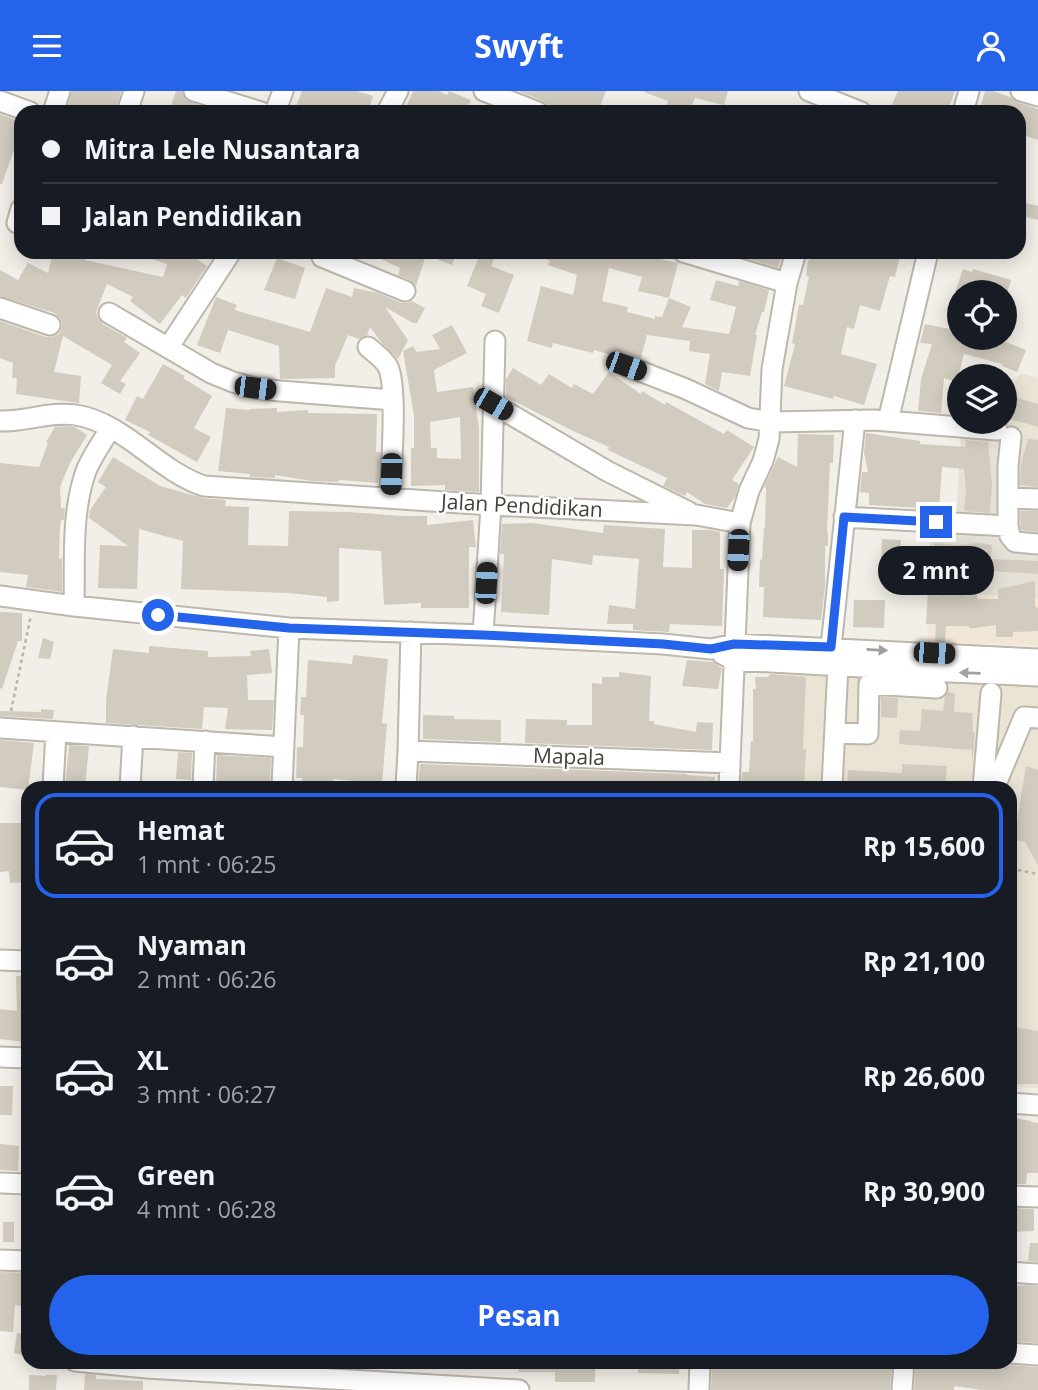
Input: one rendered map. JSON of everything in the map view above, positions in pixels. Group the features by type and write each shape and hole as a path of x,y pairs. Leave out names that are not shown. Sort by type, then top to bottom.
{"street":[{"path":"194,91 239,105"},
{"path":"484,91 519,105"},
{"path":"809,91 844,105"},
{"path":"1021,91 1038,96"},
{"path":"168,348 225,259"},
{"path":"330,259 404,291"},
{"path":"706,259 787,283"},
{"path":"729,781 740,523 749,491 767,449 771,422 772,369 787,283 794,259"},
{"path":"888,421 926,259"},
{"path":"0,308 50,325"},
{"path":"109,313 221,378 255,388 393,400"},
{"path":"483,635 491,505 495,341"},
{"path":"369,347 388,367 393,400 390,498"},
{"path":"626,366 686,389 748,418 771,422 888,421 1004,433 1008,526 1015,542 1038,544"},
{"path":"493,404 607,471 696,515"},
{"name":"Jalan Pendidikan","path":"1,424 68,414 83,417 111,428 173,470 204,486 696,515 740,523"},
{"path":"832,781 834,656 844,517 855,420"},
{"path":"74,606 78,499 86,471 111,428"},
{"path":"1008,498 1038,499"},
{"path":"844,517 1008,526"},
{"path":"0,596 289,628 663,644 734,652 1038,659"},
{"path":"282,781 289,628"},
{"path":"406,781 411,632"},
{"path":"834,656 880,679 937,688"},
{"path":"880,679 1038,676"},
{"path":"835,733 868,734 880,679"},
{"path":"984,781 991,693"},
{"path":"997,781 1024,717 1038,718"},
{"path":"4,728 284,747"},
{"path":"52,781 56,731"},
{"path":"130,781 133,737"},
{"path":"203,781 205,741"},
{"name":"Mapala","path":"408,751 730,764"},
{"path":"0,960 21,961"},
{"path":"0,1057 21,1058"},
{"path":"1017,1104 1038,1105"},
{"path":"0,1183 21,1184"},
{"path":"1017,1196 1038,1197"},
{"path":"0,1260 21,1261"},
{"path":"1017,1272 1038,1274"},
{"path":"1017,1354 1038,1355"},
{"path":"266,1369 519,1390"},
{"path":"699,1390 700,1369"},
{"path":"902,1390 903,1369"}],"path":[{"path":"4,728 34,601"},
{"path":"1017,870 1038,874"}],"shaded area":[{"path":"1021,373 1038,378 1038,439 1017,430 1017,378"},
{"path":"1017,430 1038,439 1038,599 926,591 930,537 949,538 956,519 961,436 998,441 1001,434 1017,434"},
{"path":"926,591 1038,599 1038,646 928,642"},
{"path":"789,674 1038,685 1038,1088 1017,1087 1017,781 785,781"}],"building":[{"path":"72,91 121,91 117,105 68,105"},
{"path":"176,91 182,91 186,100 198,105 171,105"},
{"path":"302,91 357,91 373,96 370,105 297,105"},
{"path":"413,91 439,91 447,95 449,91 471,100 468,105 407,105"},
{"path":"518,91 606,91 601,105 548,105"},
{"path":"728,91 724,105 695,98 692,105 667,105 668,101 644,92"},
{"path":"898,91 955,91 950,105 892,105"},
{"path":"985,91 993,91 1026,105 981,105"},
{"path":"1026,105 1038,109 1038,140 1026,136"},
{"path":"0,114 14,119 14,150 0,184"},
{"path":"1026,203 1038,206 1038,220 1026,217"},
{"path":"51,259 85,259 163,277 167,264 152,259 197,259 207,266 186,298 182,295 160,324 130,301 133,297 107,284 96,312 98,318 103,324 127,338 124,342 140,353 120,381 126,384 120,394 101,383 112,365 63,336 54,372 81,376 79,403 16,394 17,378 12,378 13,363 0,358 0,321 46,337 59,334 62,323 54,313 0,296 0,270 18,280 28,263 48,273"},
{"path":"277,259 305,268 295,299 264,290"},
{"path":"381,259 425,259 416,286 398,275 400,268"},
{"path":"436,259 454,259 452,265"},
{"path":"478,259 494,259 491,266 514,275 499,313 481,306 486,294 467,286"},
{"path":"546,259 660,259 678,263 669,298 691,307 682,327 729,334 736,307 710,300 716,280 738,286 739,281 769,290 755,335 750,376 722,372 719,391 705,384 710,354 689,351 690,341 647,335 641,358 626,354 619,357 594,350 593,353 553,343 552,348 527,341 541,286 573,295 577,275 548,265 550,261","holes":["609,268 642,277 638,291 669,298 662,317 655,316 655,319 627,312 628,307 602,301"]},
{"path":"749,259 781,259 778,268"},
{"path":"899,259 895,277 890,276 880,311 860,305 854,329 847,327 841,354 877,364 864,405 784,386 795,344 792,343 799,305 803,305 810,260"},
{"path":"963,269 972,272 973,269 1011,280 959,280"},
{"path":"326,288 352,297 354,288 378,293 401,303 412,301 425,308 417,323 413,323 385,307 408,340 398,359 370,327 367,335 359,339 348,335 335,366 335,378 280,379 279,346 228,330 220,353 197,345 216,297 237,305 235,310 310,332"},
{"path":"925,324 947,329 947,350 1017,350 1017,346 1026,350 1017,372 1017,364 1002,364 964,354 962,364 947,364 941,413 918,411 921,379 932,344 920,343"},
{"path":"452,325 467,353 434,370 437,392 473,387 479,428 479,492 445,490 445,485 411,486 414,415 403,351 413,346 417,352 440,349 432,335","holes":["460,417 461,459 437,458 437,448 431,448 430,422"]},
{"path":"163,364 212,396 194,428 211,437 197,462 148,435 150,432 125,420 137,396 143,399"},
{"path":"513,368 541,385 549,374 572,388 574,384 593,394 609,372 641,394 642,391 665,405 666,402 724,434 727,430 754,447 732,480 739,484 735,497 727,508 705,504 687,492 685,496 663,486 667,478 506,397 506,379"},
{"path":"1017,398 1038,404 1038,427 1017,421"},
{"path":"226,408 377,414 376,452 380,452 378,483 312,481 275,475 275,478 250,477 250,474 218,471"},
{"path":"55,427 75,427 87,435 70,463 60,487 61,508 65,508 60,527 62,592 26,587 28,575 0,572 0,463 39,467 48,443 46,442"},
{"path":"866,433 920,441 920,444 966,447 965,440 988,442 992,483 990,513 964,511 964,469 942,467 939,509 869,505 869,493 860,492 862,472 868,472 864,453"},
{"path":"798,434 834,435 821,620 763,617 764,587 759,587 765,528 764,487 778,457 797,467"},
{"path":"1028,439 1038,440 1038,487 1020,485 1021,463"},
{"path":"113,457 160,486 203,498 226,500 225,506 249,507 248,545 288,546 289,511 427,516 427,525 473,520 476,547 469,547 469,608 421,608 421,603 384,605 381,551 339,548 339,601 327,602 327,597 289,593 181,589 183,541 139,529 137,589 98,588 100,545 128,546 89,518 90,510 106,487 98,482"},
{"path":"1020,511 1038,511 1038,532 1021,530"},
{"path":"532,523 603,533 604,525 665,529 663,567 692,568 692,530 720,532 720,569 724,569 722,626 670,624 669,632 633,630 633,624 607,624 609,605 635,609 639,559 593,555 592,565 552,559 549,615 501,612 504,554 500,554 502,524"},
{"path":"882,539 901,540 900,564 881,562"},
{"path":"934,543 992,545 991,559 1038,561 1038,574 934,567"},
{"path":"1035,581 1038,631 1013,632 1013,637 996,637 996,625 975,628 946,626 945,642 935,642 936,624 926,624 928,593 938,596 938,588 956,595 977,593 977,599 998,599 998,589"},
{"path":"854,600 885,600 884,628 853,627"},
{"path":"0,612 22,613 22,641 18,641 2,689 0,688"},
{"path":"43,638 54,642 50,659 38,658"},
{"path":"149,646 208,651 208,657 251,656 250,651 269,649 272,673 247,675 248,700 274,700 272,730 225,729 228,708 204,707 202,729 106,723 106,700 113,649 149,653"},
{"path":"353,655 388,659 382,723 387,724 382,781 302,781 302,778 296,778 297,747 303,747 304,715 300,715 301,697 306,697 308,660 352,664"},
{"path":"687,660 713,662 722,668 718,689 682,686"},
{"path":"619,672 651,676 649,721 654,721 654,724 696,732 697,722 713,723 712,750 525,743 526,719 567,720 567,725 592,725 592,683 602,684 602,677 619,677"},
{"path":"770,674 806,677 804,781 741,781 742,772 749,772 755,677 768,677"},
{"path":"948,692 955,693 954,712 972,713 975,732 973,758 972,750 899,744 900,730 920,731 922,709 943,711"},
{"path":"881,697 898,698 897,718 881,717"},
{"path":"41,709 54,710 53,719 0,716 0,711 41,712"},
{"path":"423,715 501,720 501,742 423,739"},
{"path":"0,740 34,743 29,781 21,781 21,789 0,787"},
{"path":"69,745 89,746 86,781 66,781"},
{"path":"178,752 192,753 191,780 176,779"},
{"path":"217,755 271,758 270,781 216,781"},
{"path":"420,764 715,777 715,781 419,781"},
{"path":"902,764 947,766 946,781 847,781 848,770 902,773"},
{"path":"1026,766 1038,770 1038,865 1025,842 1017,841 1017,822"},
{"path":"0,823 21,823 21,882 10,883 9,871 0,872"},
{"path":"16,976 21,976 21,1042 0,1039 0,1009 17,1011"},
{"path":"1017,1027 1038,1031 1038,1084 1017,1084"},
{"path":"0,1086 13,1086 12,1115 0,1115"},
{"path":"1017,1118 1038,1123 1038,1173 1027,1173 1026,1184 1017,1184"},
{"path":"0,1144 19,1146 18,1171 0,1170"},
{"path":"1017,1208 1034,1209 1034,1231 1017,1232"},
{"path":"3,1222 14,1222 14,1242 3,1242"},
{"path":"1030,1243 1038,1243 1038,1262 1028,1261"},
{"path":"0,1272 21,1273 21,1306 15,1305 13,1332 0,1331"},
{"path":"1017,1286 1038,1286 1038,1343 1017,1342"},
{"path":"17,1333 21,1334 21,1355 14,1353"},
{"path":"1038,1367 1038,1390 982,1390 954,1386 954,1390 914,1390 915,1369"},
{"path":"519,1369 595,1369 595,1382 555,1382 555,1372 519,1372"},
{"path":"638,1369 679,1369 679,1374 638,1373"},
{"path":"712,1369 891,1369 890,1390 711,1390"},
{"path":"85,1374 96,1375 96,1379 143,1381 143,1390 84,1390"},
{"path":"29,1375 57,1375 56,1390 29,1390"}],"route":[{"path":"158,615 289,628 483,635 711,649 734,644 831,647 844,517 936,522"}]}
